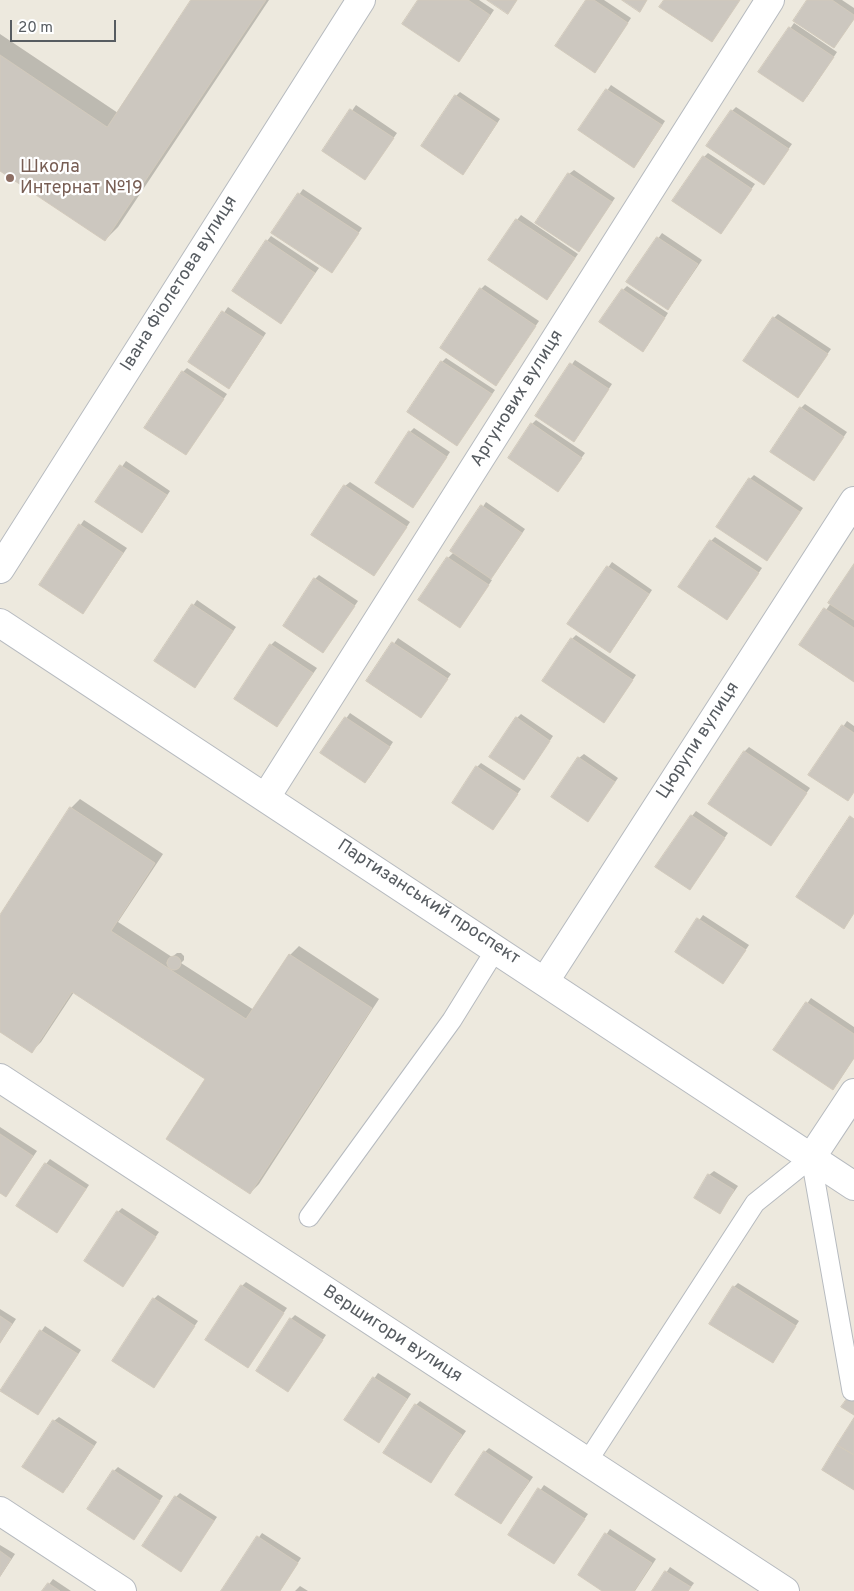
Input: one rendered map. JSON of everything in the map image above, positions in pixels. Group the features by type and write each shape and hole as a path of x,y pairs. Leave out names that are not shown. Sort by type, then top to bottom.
{"street":[{"name":"Івана Фіолетова вулиця","path":"0,569 361,0"},
{"name":"Аргунових вулиця","path":"266,797 770,0"},
{"name":"Цюрупи вулиця","path":"545,981 854,502"},
{"name":"Партизанський проспект","path":"0,622 854,1186"},
{"name":"Вершигори вулиця","path":"0,1078 785,1591"},
{"path":"811,1158 854,1093"},
{"path":"0,1511 122,1591"}],"lane":[{"path":"309,1217 452,1020 496,949"},
{"path":"586,1462 755,1203 811,1158 852,1391"}],"building":[{"path":"191,0 266,0 105,241 0,171 0,55 107,127"},
{"path":"418,0 468,0 490,15 459,62 402,24"},
{"path":"487,0 517,0 508,14"},
{"path":"586,0 594,0 628,23 595,73 555,46"},
{"path":"622,0 647,0 640,12"},
{"path":"664,0 740,0 712,42 659,7"},
{"path":"807,0 832,0 854,15 854,19 834,48 793,21"},
{"path":"789,27 834,57 803,102 758,72"},
{"path":"606,89 662,125 634,168 578,130"},
{"path":"455,95 497,123 463,175 421,146"},
{"path":"350,109 394,138 365,180 322,151"},
{"path":"731,110 789,149 764,185 706,146"},
{"path":"703,156 752,189 721,234 672,201"},
{"path":"568,173 612,202 579,252 535,223"},
{"path":"298,193 359,233 332,273 271,233"},
{"path":"516,219 575,258 547,300 488,260"},
{"path":"657,237 698,264 668,310 626,282"},
{"path":"266,240 315,273 281,324 232,291"},
{"path":"480,288 536,326 496,386 440,348"},
{"path":"622,289 665,318 643,352 599,322"},
{"path":"222,311 263,337 229,389 188,362"},
{"path":"773,317 828,354 798,398 743,361"},
{"path":"441,361 492,394 457,446 407,412"},
{"path":"570,363 609,389 574,442 535,416"},
{"path":"182,371 224,399 186,455 144,428"},
{"path":"800,407 844,437 814,481 770,452"},
{"path":"531,423 582,458 558,492 508,458"},
{"path":"409,431 447,457 413,508 375,483"},
{"path":"120,465 167,495 142,533 95,502"},
{"path":"749,478 800,512 767,561 716,527"},
{"path":"344,485 407,527 374,576 311,535"},
{"path":"481,505 522,533 491,579 450,551"},
{"path":"79,524 123,553 83,614 39,585"},
{"path":"710,540 759,573 727,620 678,587"},
{"path":"447,557 489,585 460,628 418,600"},
{"path":"854,564 854,620 828,603"},
{"path":"607,566 649,594 610,653 567,624"},
{"path":"314,578 355,606 323,653 283,626"},
{"path":"192,604 233,631 195,688 154,661"},
{"path":"824,608 854,628 854,682 799,645"},
{"path":"571,638 633,680 604,723 542,681"},
{"path":"392,642 448,679 421,718 366,681"},
{"path":"270,644 313,673 277,727 234,699"},
{"path":"345,717 390,747 365,783 320,753"},
{"path":"516,717 550,741 524,780 489,757"},
{"path":"842,725 854,733 854,792 848,801 808,775"},
{"path":"744,751 807,793 771,846 708,804"},
{"path":"578,757 615,782 588,822 551,797"},
{"path":"476,766 518,794 493,830 452,803"},
{"path":"70,807 155,863 111,931 246,1019 289,954 372,1008 250,1194 166,1139 205,1079 72,992 32,1053 0,1032 0,915"},
{"path":"691,815 725,838 690,890 655,867"},
{"path":"850,816 854,819 854,913 844,929 796,897"},
{"path":"697,918 746,950 723,984 675,952"},
{"path":"174,956 179,958 181,963 179,968 174,970 169,968 167,963 169,958"},
{"path":"806,1002 854,1034 854,1058 833,1090 773,1050"},
{"path":"0,1134 33,1156 6,1197 0,1193"},
{"path":"45,1163 86,1189 57,1233 16,1206"},
{"path":"708,1174 734,1190 720,1214 694,1198"},
{"path":"117,1211 156,1237 123,1287 84,1261"},
{"path":"241,1285 284,1313 248,1368 205,1340"},
{"path":"733,1286 796,1326 773,1363 709,1324"},
{"path":"153,1298 195,1326 154,1388 112,1361"},
{"path":"0,1316 12,1324 0,1343"},
{"path":"290,1318 323,1340 288,1392 256,1371"},
{"path":"40,1330 78,1354 38,1415 0,1391"},
{"path":"373,1377 407,1399 379,1443 344,1420"},
{"path":"854,1389 854,1415 841,1407"},
{"path":"415,1404 462,1435 431,1483 383,1453"},
{"path":"854,1418 854,1455 837,1445"},
{"path":"53,1420 94,1446 63,1493 22,1467"},
{"path":"837,1445 854,1455 854,1490 822,1470"},
{"path":"484,1451 529,1481 501,1524 455,1495"},
{"path":"113,1470 160,1501 134,1540 87,1509"},
{"path":"538,1488 585,1519 554,1564 508,1535"},
{"path":"175,1496 214,1521 181,1572 142,1546"},
{"path":"605,1533 652,1563 634,1591 602,1591 578,1575"},
{"path":"257,1536 298,1563 280,1591 221,1591"},
{"path":"0,1551 11,1559 0,1576"},
{"path":"665,1571 691,1587 688,1591 652,1591"},
{"path":"48,1583 60,1591 42,1591"}],"place":[{"name":"Школа Интернат №19","path":"10,178"}]}
